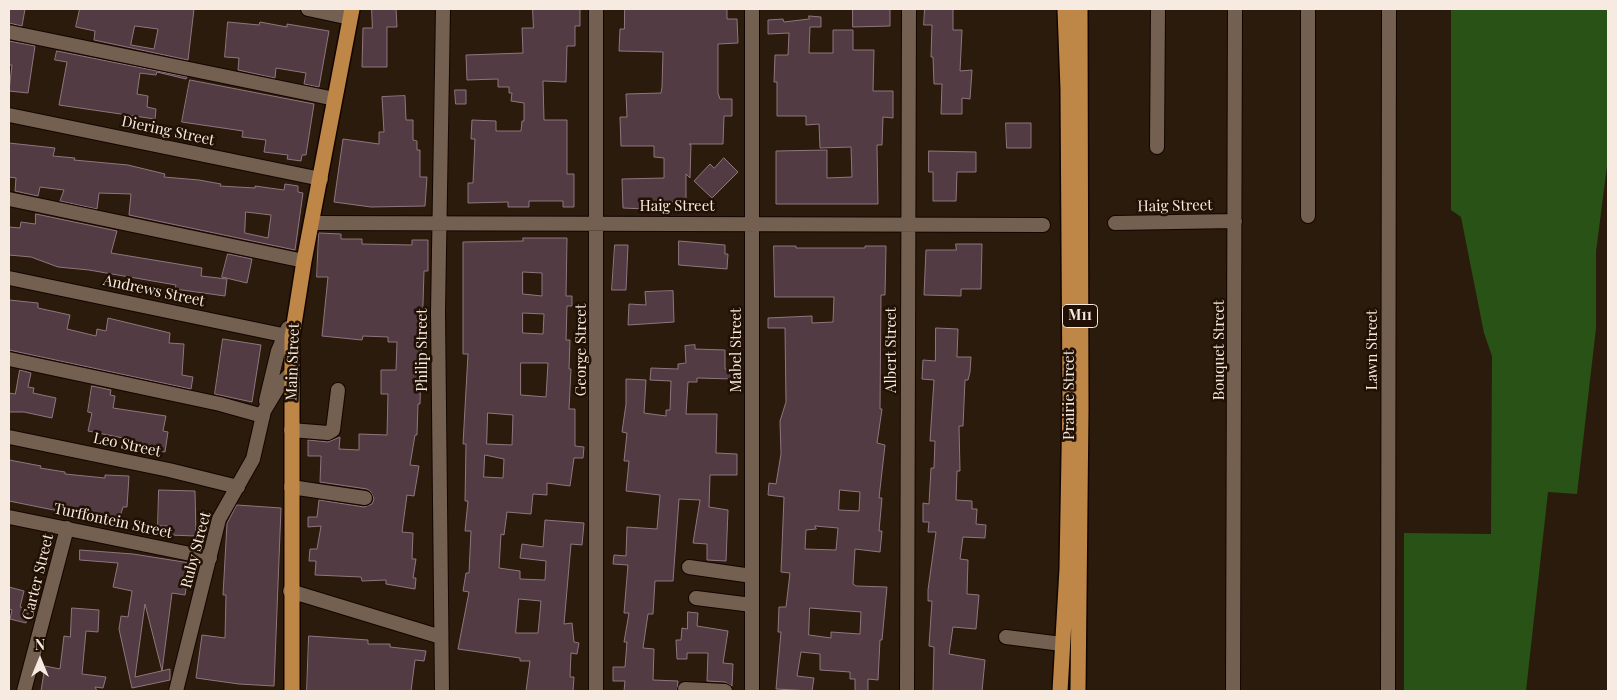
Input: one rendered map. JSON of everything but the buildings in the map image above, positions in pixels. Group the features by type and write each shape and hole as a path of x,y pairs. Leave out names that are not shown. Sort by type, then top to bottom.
{"main road":[{"name":"Prairie Street","path":"1060,691 1068,562 1070,399 1068,98 1065,9"},
{"name":"Prairie Street","path":"1078,691 1080,9"},
{"name":"Main Street","path":"292,691 290,591 291,373 288,336 296,312 351,13"}],"street":[{"path":"308,9 351,13"},
{"name":"Philip Street","path":"442,691 438,312 441,222 443,9"},
{"name":"George Street","path":"596,9 596,691"},
{"name":"Mabel Street","path":"752,9 752,691"},
{"name":"Albert Street","path":"907,691 908,9"},
{"path":"1157,147 1158,9"},
{"name":"Bouquet Street","path":"1233,691 1235,9"},
{"path":"1308,9 1308,216"},
{"name":"Lawn Street","path":"1388,691 1389,9"},
{"path":"9,32 335,99"},
{"name":"Diering Street","path":"9,115 321,179"},
{"path":"9,199 304,261"},
{"name":"Haig Street","path":"1115,223 1235,221"},
{"name":"Haig Street","path":"312,223 597,222 1042,225"},
{"name":"Andrews Street","path":"9,278 288,336"},
{"path":"9,360 264,414 270,376 288,336"},
{"name":"Ruby Street","path":"176,691 219,519 253,459 264,414 279,386 291,373"},
{"path":"291,430 328,433 333,430 338,390"},
{"name":"Leo Street","path":"9,437 169,470 238,487"},
{"path":"291,487 365,498"},
{"name":"Turffontein Street","path":"9,517 210,558"},
{"name":"Carter Street","path":"24,691 67,528"},
{"path":"690,564 752,572"},
{"path":"290,591 441,637"},
{"path":"696,598 752,605"},
{"path":"1006,637 1062,644"},
{"path":"685,689 725,691"}],"green space":[{"path":"1451,9 1608,9 1608,158 1596,252 1596,328 1577,494 1548,492 1526,691 1404,691 1404,533 1491,534 1492,356 1484,333 1461,217 1451,210"}]}
